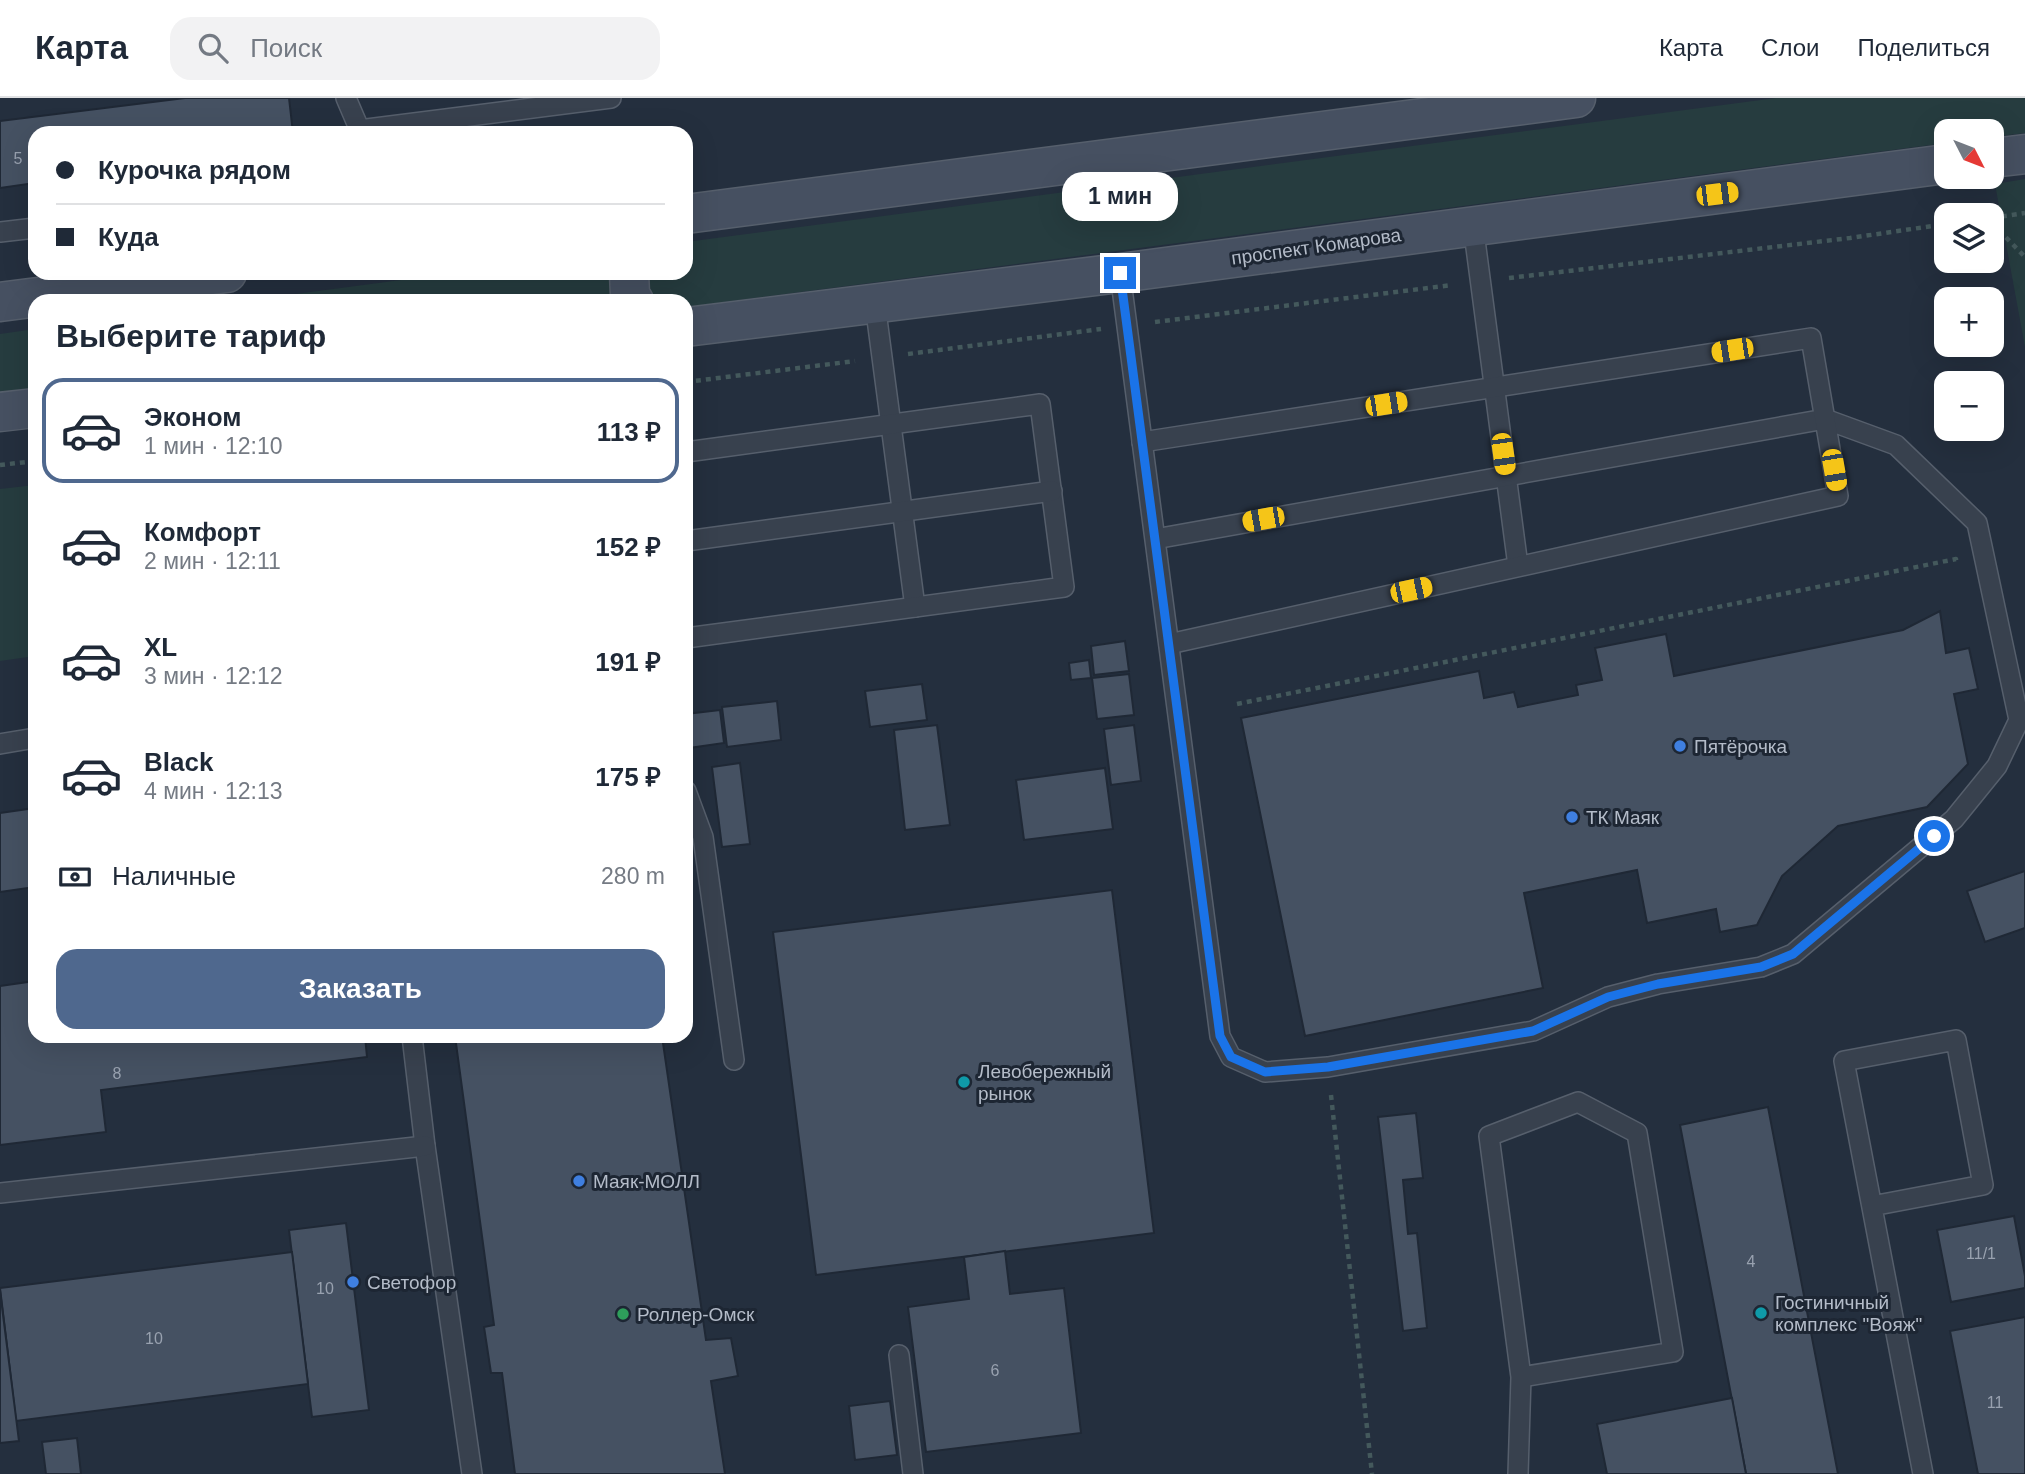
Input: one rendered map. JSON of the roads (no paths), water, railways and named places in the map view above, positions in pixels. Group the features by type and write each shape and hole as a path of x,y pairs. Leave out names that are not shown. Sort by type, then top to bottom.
{"main road":[{"path":"693,213 1576,98"},
{"path":"2004,157 2025,154"},
{"name":"проспект Комарова","path":"693,326 1934,166"},
{"path":"139,293 196,280"},
{"path":"0,302 28,300"},
{"path":"0,412 28,409"}],"lane":[{"path":"346,98 358,126"},
{"path":"398,126 611,98"},
{"path":"1473,225 1518,566"},
{"path":"0,232 28,229"},
{"path":"1120,273 1220,1036 1231,1057 1265,1072 1328,1067 1533,1031 1608,997 1658,984 1761,967 1793,954 1954,819 1997,766 2020,720 1977,523 1896,446 1825,419 1155,539"},
{"path":"875,304 915,607"},
{"path":"1142,442 1811,338 1838,496 1169,644"},
{"path":"693,451 1040,404 1064,587 693,637"},
{"path":"693,540 1052,491"},
{"path":"0,744 28,739"},
{"path":"693,810 703,837 734,1060"},
{"path":"1872,1206 1983,1185 1956,1040 1844,1061 1923,1474"},
{"path":"413,1043 472,1474"},
{"path":"1518,1474 1521,1377 1489,1136 1578,1101 1637,1133 1673,1352 1521,1377"},
{"path":"0,1193 425,1146"},
{"path":"898,1355 913,1474"}],"place":[{"name":"Пятёрочка","path":"1680,746"},
{"name":"ТК Маяк","path":"1572,817"},
{"name":"Левобережный рынок","path":"964,1082"},
{"name":"Маяк-МОЛЛ","path":"579,1181"},
{"name":"Светофор","path":"353,1282"},
{"name":"Гостиничный комплекс \"Вояж\"","path":"1761,1313"},
{"name":"Роллер-Омск","path":"623,1314"}]}
